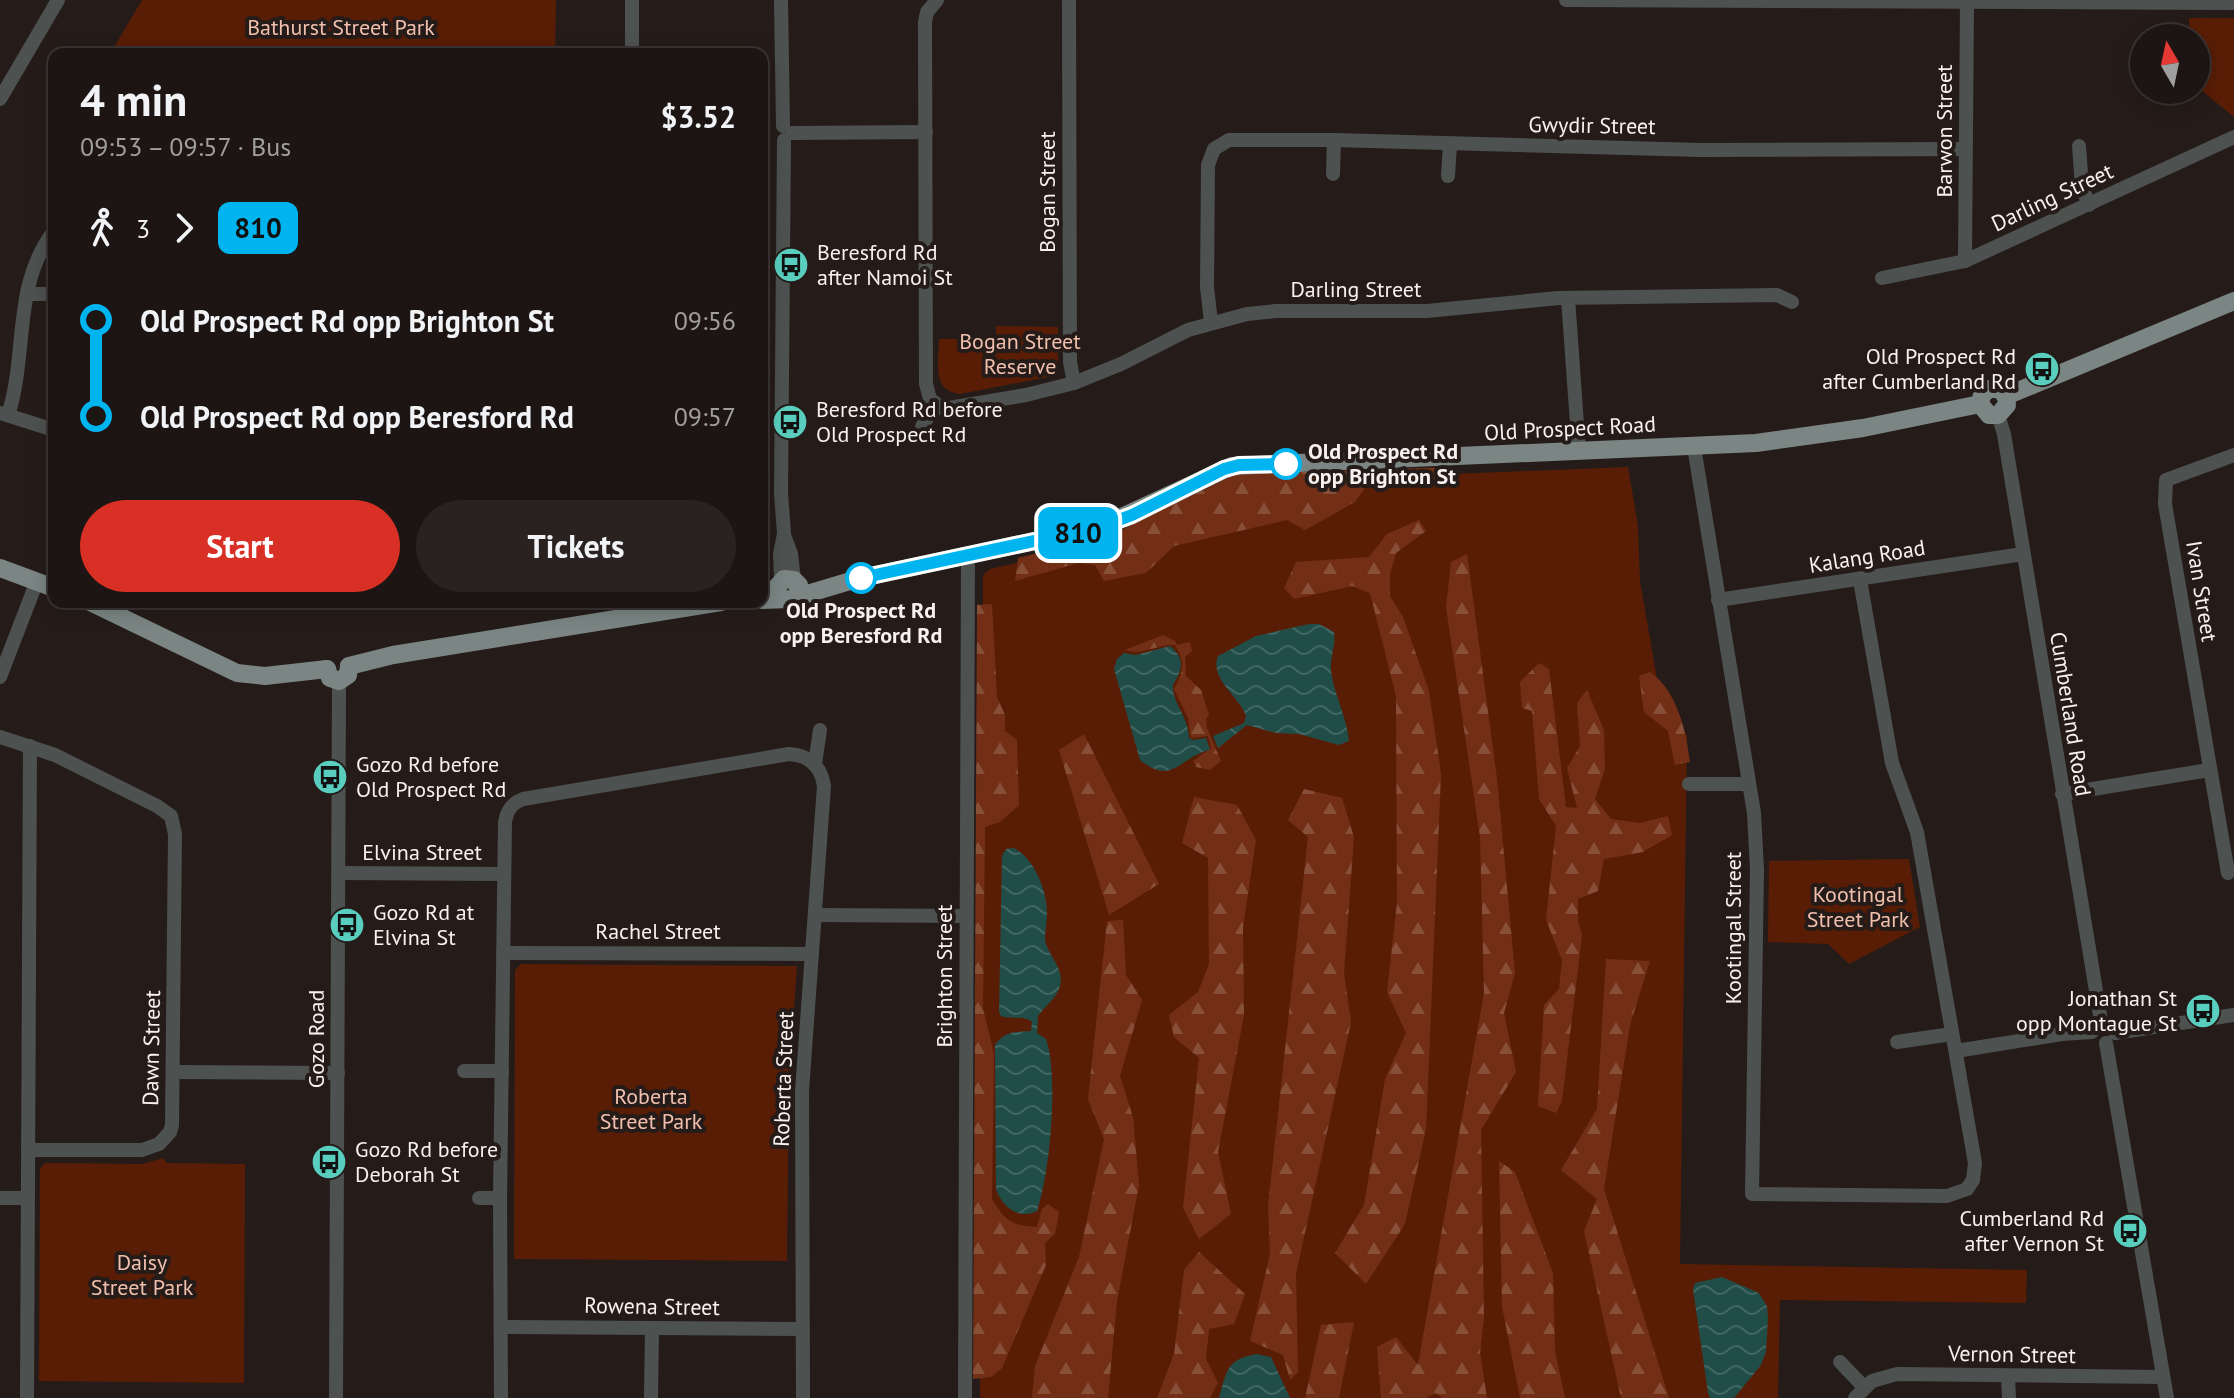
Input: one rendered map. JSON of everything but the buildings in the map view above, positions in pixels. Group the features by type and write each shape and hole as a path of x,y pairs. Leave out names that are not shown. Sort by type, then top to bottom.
{"main road":[{"path":"2006,396 2234,301"},
{"path":"1989,389 1999,389 2006,396 2007,405 1998,415 1984,413 1980,404 1982,395 1989,389"},
{"name":"Old Prospect Road","path":"784,587 857,579 1100,527 1132,515 1232,466 1694,447 1792,439 1918,418 1980,404"},
{"path":"0,568 46,584"},
{"path":"102,608 237,673 265,676 338,672 393,655 688,608"}],"street":[{"path":"0,99 58,0"},
{"path":"632,0 632,48"},
{"path":"781,0 786,133 781,493 784,534 780,554 784,587"},
{"name":"Bogan Street","path":"1069,0 1070,362 1074,383"},
{"path":"1566,0 2234,3"},
{"path":"922,427 935,404 928,396 926,384 925,22 934,1"},
{"name":"Barwon Street","path":"1965,261 1967,2"},
{"path":"786,133 926,132"},
{"name":"Darling Street","path":"1882,278 1965,261 2234,137"},
{"name":"Gwydir Street","path":"1211,322 1207,287 1208,165 1214,139 1701,150 1965,149"},
{"path":"1333,174 1334,140"},
{"path":"1448,176 1450,144"},
{"path":"2079,146 2082,187 2089,205"},
{"path":"48,241 37,259 27,294 13,400 4,414 48,428"},
{"path":"27,294 48,294"},
{"name":"Darling Street","path":"935,404 949,409 1074,383 1121,364 1188,330 1211,322 1263,312 1427,311 1568,298 1777,295 1792,302"},
{"path":"1568,298 1579,452"},
{"name":"Cumberland Road","path":"1998,415 2004,434 2097,1027"},
{"name":"Kootingal Street","path":"1694,447 1754,813 1757,870 1752,1194 1947,1196 1958,1194 1969,1186"},
{"name":"Ivan Street","path":"2228,873 2165,504 2166,480 2234,455"},
{"name":"Kalang Road","path":"1718,600 2023,554"},
{"name":"Brighton Street","path":"965,1398 968,555"},
{"path":"1860,580 1892,763 1917,832 1975,1163 1975,1174 1969,1186 1982,1197"},
{"path":"0,677 46,584"},
{"name":"Gozo Road","path":"336,1398 338,672"},
{"name":"Roberta Street","path":"803,1398 802,1091 824,786 815,764 820,730"},
{"name":"Dawn Street","path":"0,737 55,755 175,814 174,1072 170,1132 159,1144 142,1150 28,1150"},
{"path":"27,1398 30,746"},
{"path":"501,1398 500,1198 507,804 789,754 803,756 815,764"},
{"path":"2062,794 2209,770"},
{"path":"1689,784 1747,784"},
{"name":"Elvina Street","path":"339,873 504,874"},
{"path":"815,915 966,916"},
{"name":"Rachel Street","path":"503,953 812,954"},
{"path":"1956,1051 2097,1027 2096,1041 2234,1015"},
{"path":"1897,1042 1952,1034"},
{"path":"2110,1038 2167,1398"},
{"path":"464,1071 502,1071"},
{"path":"174,1072 338,1073"},
{"path":"0,1198 27,1198"},
{"path":"479,1198 500,1198"},
{"name":"Rowena Street","path":"503,1327 801,1329"},
{"path":"651,1398 652,1328"},
{"name":"Vernon Street","path":"1840,1362 1860,1393 1879,1377 1897,1374 2163,1377"},
{"path":"2008,1376 2009,1398"}],"green space":[{"name":"Bathurst Street Park","path":"142,0 556,0 555,48 114,48"},
{"path":"2189,18 2234,18 2234,117 2210,97 2210,24 2189,24"},
{"name":"Bogan Street Reserve","path":"996,326 1058,327 1058,369 1053,376 960,394 944,387 938,365 939,339 996,339"},
{"path":"1456,467 1443,484 1365,488 1355,502 1305,530 1287,520 1174,546 1146,573 1104,581 1095,565 1078,563 1015,581 1018,558 1111,535 1235,474"},
{"path":"1628,467 1638,526 1640,581 1657,679 1687,736 1680,1264 2027,1270 2026,1303 1780,1300 1778,1398 980,1398 983,575 990,569 1135,536 1228,483"},
{"path":"1419,520 1426,531 1396,553 1390,574 1390,596 1403,617 1429,691 1441,774 1426,1129 1405,1224 1366,1284 1335,1253 1364,1205 1385,1079 1406,1033 1387,992 1397,903 1396,696 1370,593 1352,586 1294,599 1284,588 1296,562 1369,557 1387,534"},
{"path":"1467,554 1497,779 1515,973 1504,1013 1516,1072 1481,1130 1484,1318 1480,1353 1487,1398 1443,1398 1435,1393 1426,1398 1381,1398 1377,1347 1396,1337 1418,1365 1484,993 1480,837 1446,607 1451,562"},
{"path":"992,604 997,697 1005,715 1005,731 1017,740 1019,805 1000,822 985,827 983,1008 994,1054 992,1199 1005,1217 1021,1225 1037,1227 1042,1209 1048,1204 1059,1212 1055,1234 1045,1243 1046,1265 1002,1368 991,1377 973,1379 977,605"},
{"path":"1163,635 1177,645 1190,642 1192,651 1185,657 1186,676 1201,690 1209,715 1207,728 1221,761 1210,770 1196,767 1193,761 1211,748 1208,736 1191,738 1188,718 1174,689 1182,667 1175,645 1138,652 1125,650"},
{"path":"1539,663 1549,669 1566,807 1577,808 1567,768 1580,746 1577,703 1587,690 1604,730 1605,769 1595,799 1611,819 1640,823 1668,816 1672,835 1643,852 1604,859 1598,891 1578,899 1578,921 1582,935 1562,1101 1556,1113 1538,1106 1544,1005 1559,989 1562,960 1546,920 1556,826 1539,799 1532,711 1522,708 1520,682"},
{"path":"1650,672 1667,690 1679,712 1690,762 1675,765 1668,731 1644,712 1639,676"},
{"path":"1084,734 1159,884 1109,915 1059,750"},
{"path":"1304,789 1342,798 1354,837 1344,973 1351,1022 1296,1274 1298,1372 1290,1380 1283,1355 1250,1341 1270,1254 1268,1206 1308,837 1288,820"},
{"path":"1194,797 1237,805 1256,840 1243,927 1244,1015 1218,1152 1231,1214 1199,1239 1183,1208 1199,1058 1174,1037 1169,1015 1198,992 1209,964 1208,858 1182,843"},
{"name":"Kootingal Street Park","path":"1909,859 1920,927 1849,964 1828,944 1768,942 1769,861"},
{"path":"1123,920 1126,975 1142,1000 1120,1076 1133,1117 1139,1185 1117,1301 1108,1398 1032,1398 1035,1366 1079,1257 1104,1139 1088,1099 1107,921"},
{"path":"1606,959 1650,961 1630,1025 1604,1189 1669,1398 1621,1398 1584,1231 1597,1199 1561,1170 1597,1109"},
{"name":"Roberta Street Park","path":"521,964 797,966 789,1083 787,1261 514,1259 515,970"},
{"name":"Daisy Street Park","path":"163,1158 167,1163 245,1164 244,1383 39,1381 40,1169 45,1163 142,1164"},
{"path":"1499,1161 1515,1172 1553,1273 1555,1351 1565,1398 1520,1398 1502,1306"},
{"path":"1199,1252 1245,1294 1234,1324 1209,1329 1206,1359 1218,1383 1210,1398 1157,1398 1174,1354 1184,1270"},
{"path":"1354,1322 1339,1398 1305,1398 1321,1325"}],"water":[{"path":"1319,624 1334,632 1331,671 1349,741 1339,745 1247,725 1218,748 1213,736 1244,723 1246,716 1221,680 1216,664 1218,656 1256,636"},
{"path":"1170,646 1180,660 1173,692 1189,738 1206,738 1210,750 1161,771 1140,760 1114,669 1117,659 1124,653 1136,655"},
{"path":"1014,848 1034,868 1042,886 1047,913 1045,939 1061,979 1056,994 1038,1016 1037,1033 1046,1039 1050,1056 1051,1125 1046,1173 1037,1211 1024,1214 1007,1206 996,1189 995,1045 1007,1035 1031,1031 1032,1022 1001,1016 999,1012 1002,856 1006,849"},
{"path":"1722,1277 1759,1293 1767,1306 1766,1352 1761,1365 1734,1398 1710,1398 1693,1289 1695,1283"},
{"path":"1257,1354 1271,1357 1290,1398 1219,1398 1226,1374 1233,1363"}],"bus line":[{"name":"810","path":"861,578 1100,527 1117,522 1232,466 1286,464"}],"place":[{"name":"Beresford Rd after Namoi St","path":"791,265"},
{"name":"Old Prospect Rd after Cumberland Rd","path":"2042,369"},
{"name":"Beresford Rd before Old Prospect Rd","path":"790,422"},
{"name":"Old Prospect Rd opp Brighton St","path":"1286,464"},
{"name":"Old Prospect Rd opp Beresford Rd","path":"861,578"},
{"name":"Gozo Rd before Old Prospect Rd","path":"330,777"},
{"name":"Gozo Rd at Elvina St","path":"347,925"},
{"name":"Jonathan St opp Montague St","path":"2203,1011"},
{"name":"Gozo Rd before Deborah St","path":"329,1162"},
{"name":"Cumberland Rd after Vernon St","path":"2130,1231"}]}
